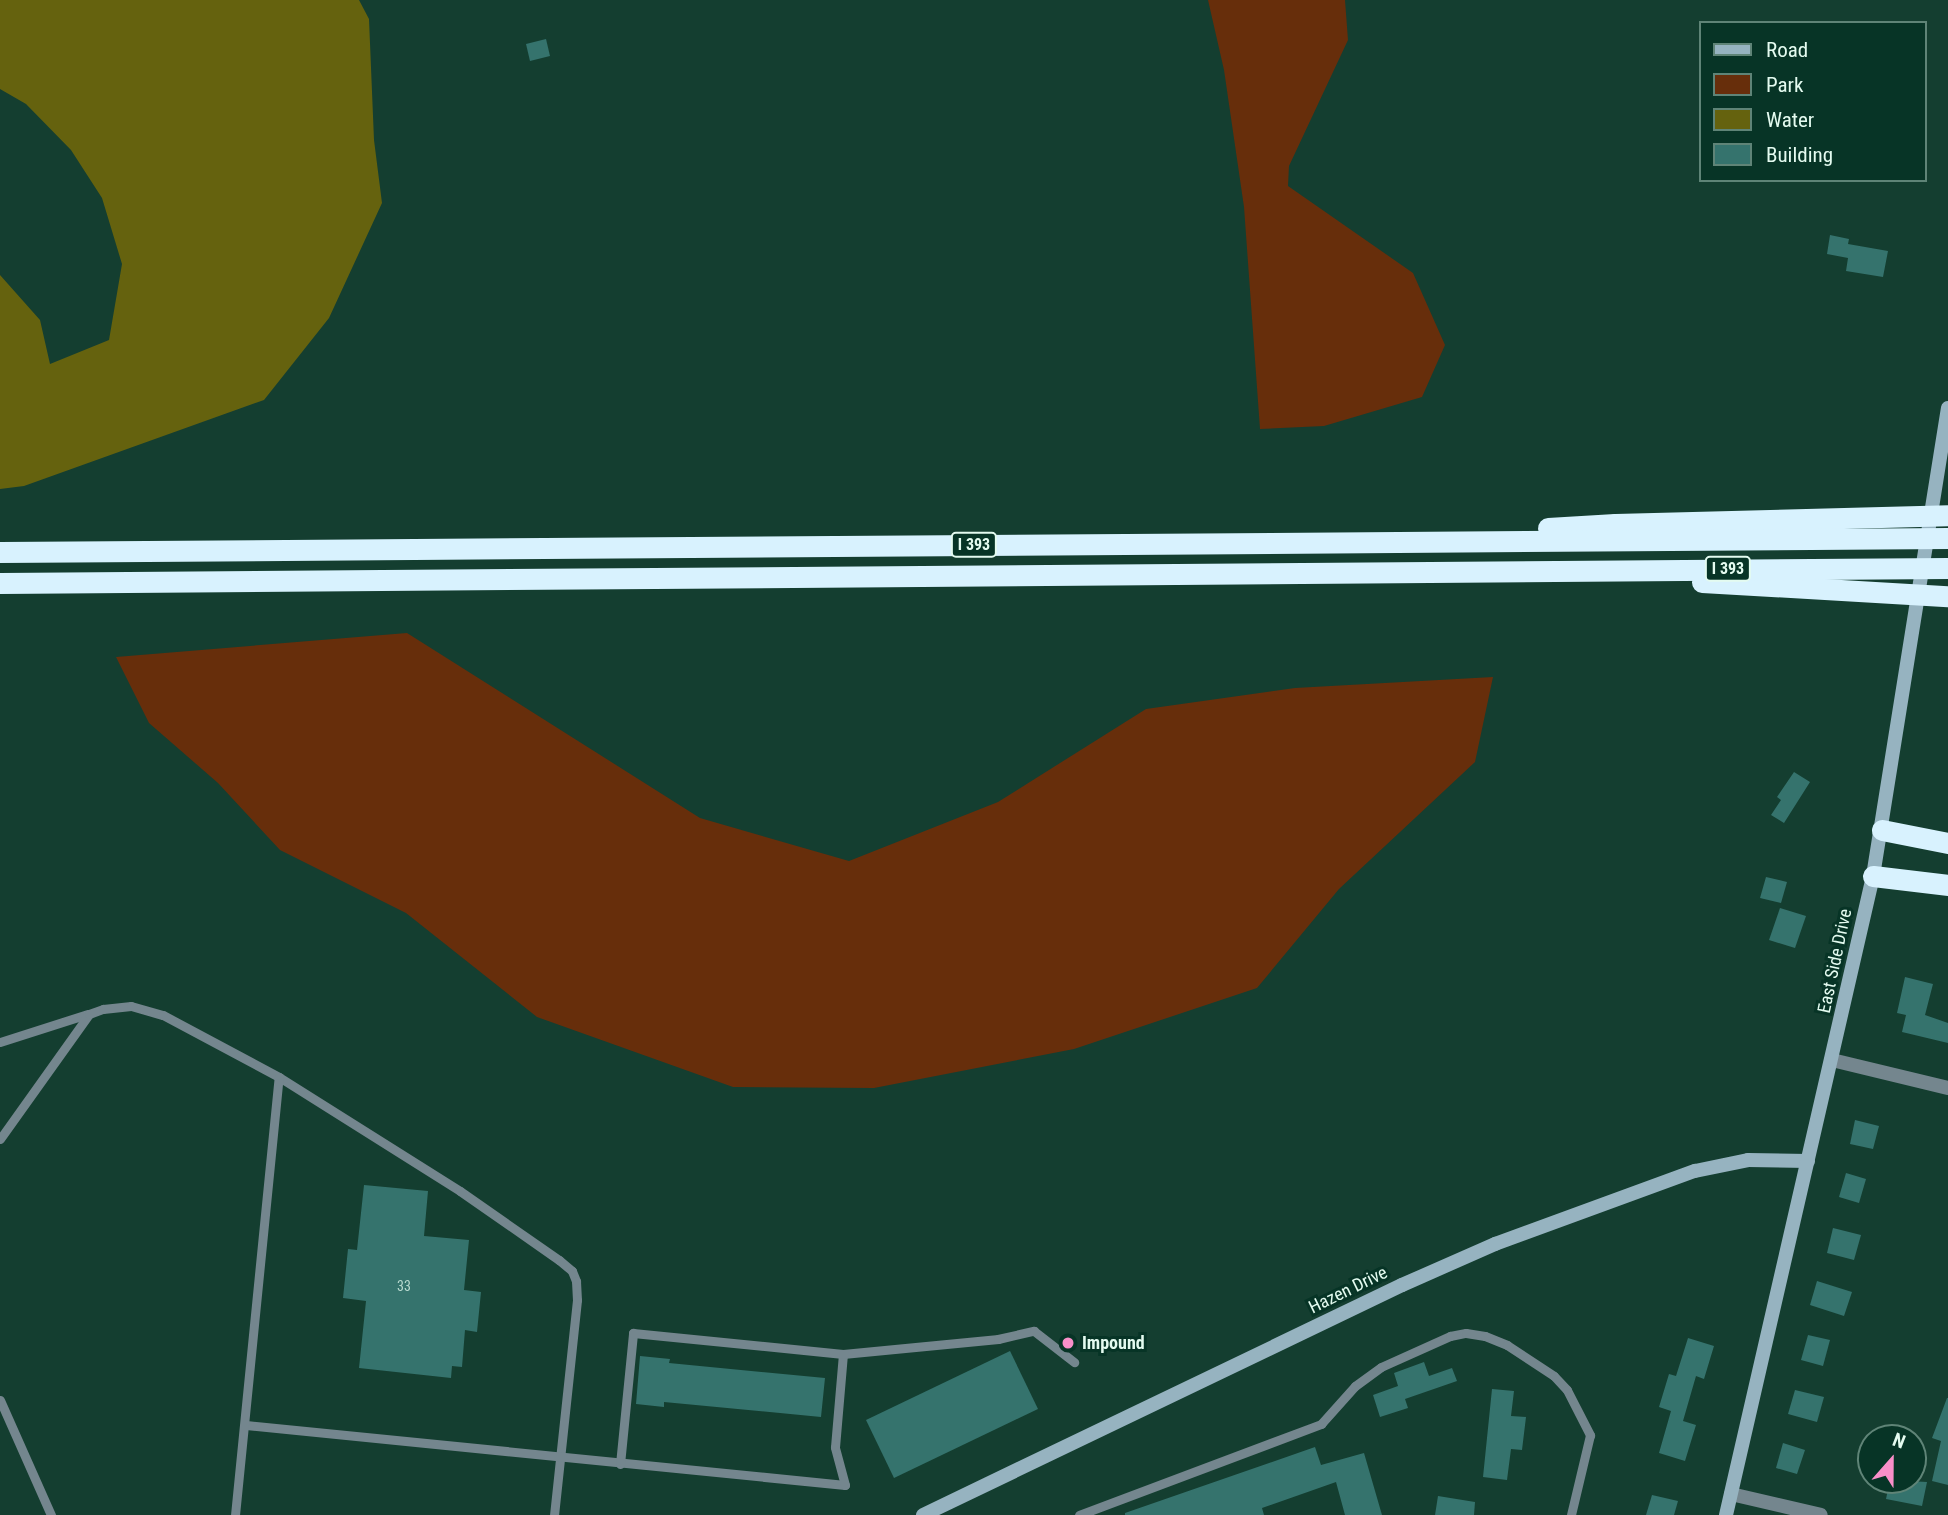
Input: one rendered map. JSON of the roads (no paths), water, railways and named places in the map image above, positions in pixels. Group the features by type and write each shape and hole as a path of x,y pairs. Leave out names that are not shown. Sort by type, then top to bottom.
{"highway":[{"path":"1342,542 1615,523 1948,515"},
{"name":"I 393","path":"0,552 1948,538"},
{"name":"I 393","path":"0,583 1948,568"},
{"path":"1508,571 1948,596"},
{"path":"1882,830 1948,843"},
{"path":"1873,876 1948,886"}],"main road":[{"name":"East Side Drive","path":"1726,1515 1873,876 1909,667 1948,408"},
{"name":"Hazen Drive","path":"923,1515 1402,1285 1495,1244 1695,1171 1748,1160 1808,1161"}],"street":[{"path":"1832,1060 1948,1088"},
{"path":"1731,1493 1821,1515"}],"lane":[{"path":"0,1042 103,1009 131,1006 163,1015 279,1077 460,1191 572,1271 577,1300 554,1515"},
{"path":"0,1139 89,1014"},
{"path":"236,1515 279,1077"},
{"path":"620,1464 633,1333 843,1354 998,1339 1034,1331 1074,1362"},
{"path":"1079,1515 1321,1424 1355,1386 1381,1367 1450,1336 1466,1333 1485,1335 1507,1345 1538,1364 1567,1390 1590,1435 1571,1515"},
{"path":"246,1425 845,1485 835,1447 843,1354"},
{"path":"1,1404 51,1515"}],"water":[{"path":"0,0 359,0 369,19 374,140 382,203 329,318 264,400 24,486 0,489 0,275 40,320 50,364 109,340 122,264 102,198 71,150 26,104 0,89"}],"place":[{"name":"Impound","path":"1068,1343"}]}
